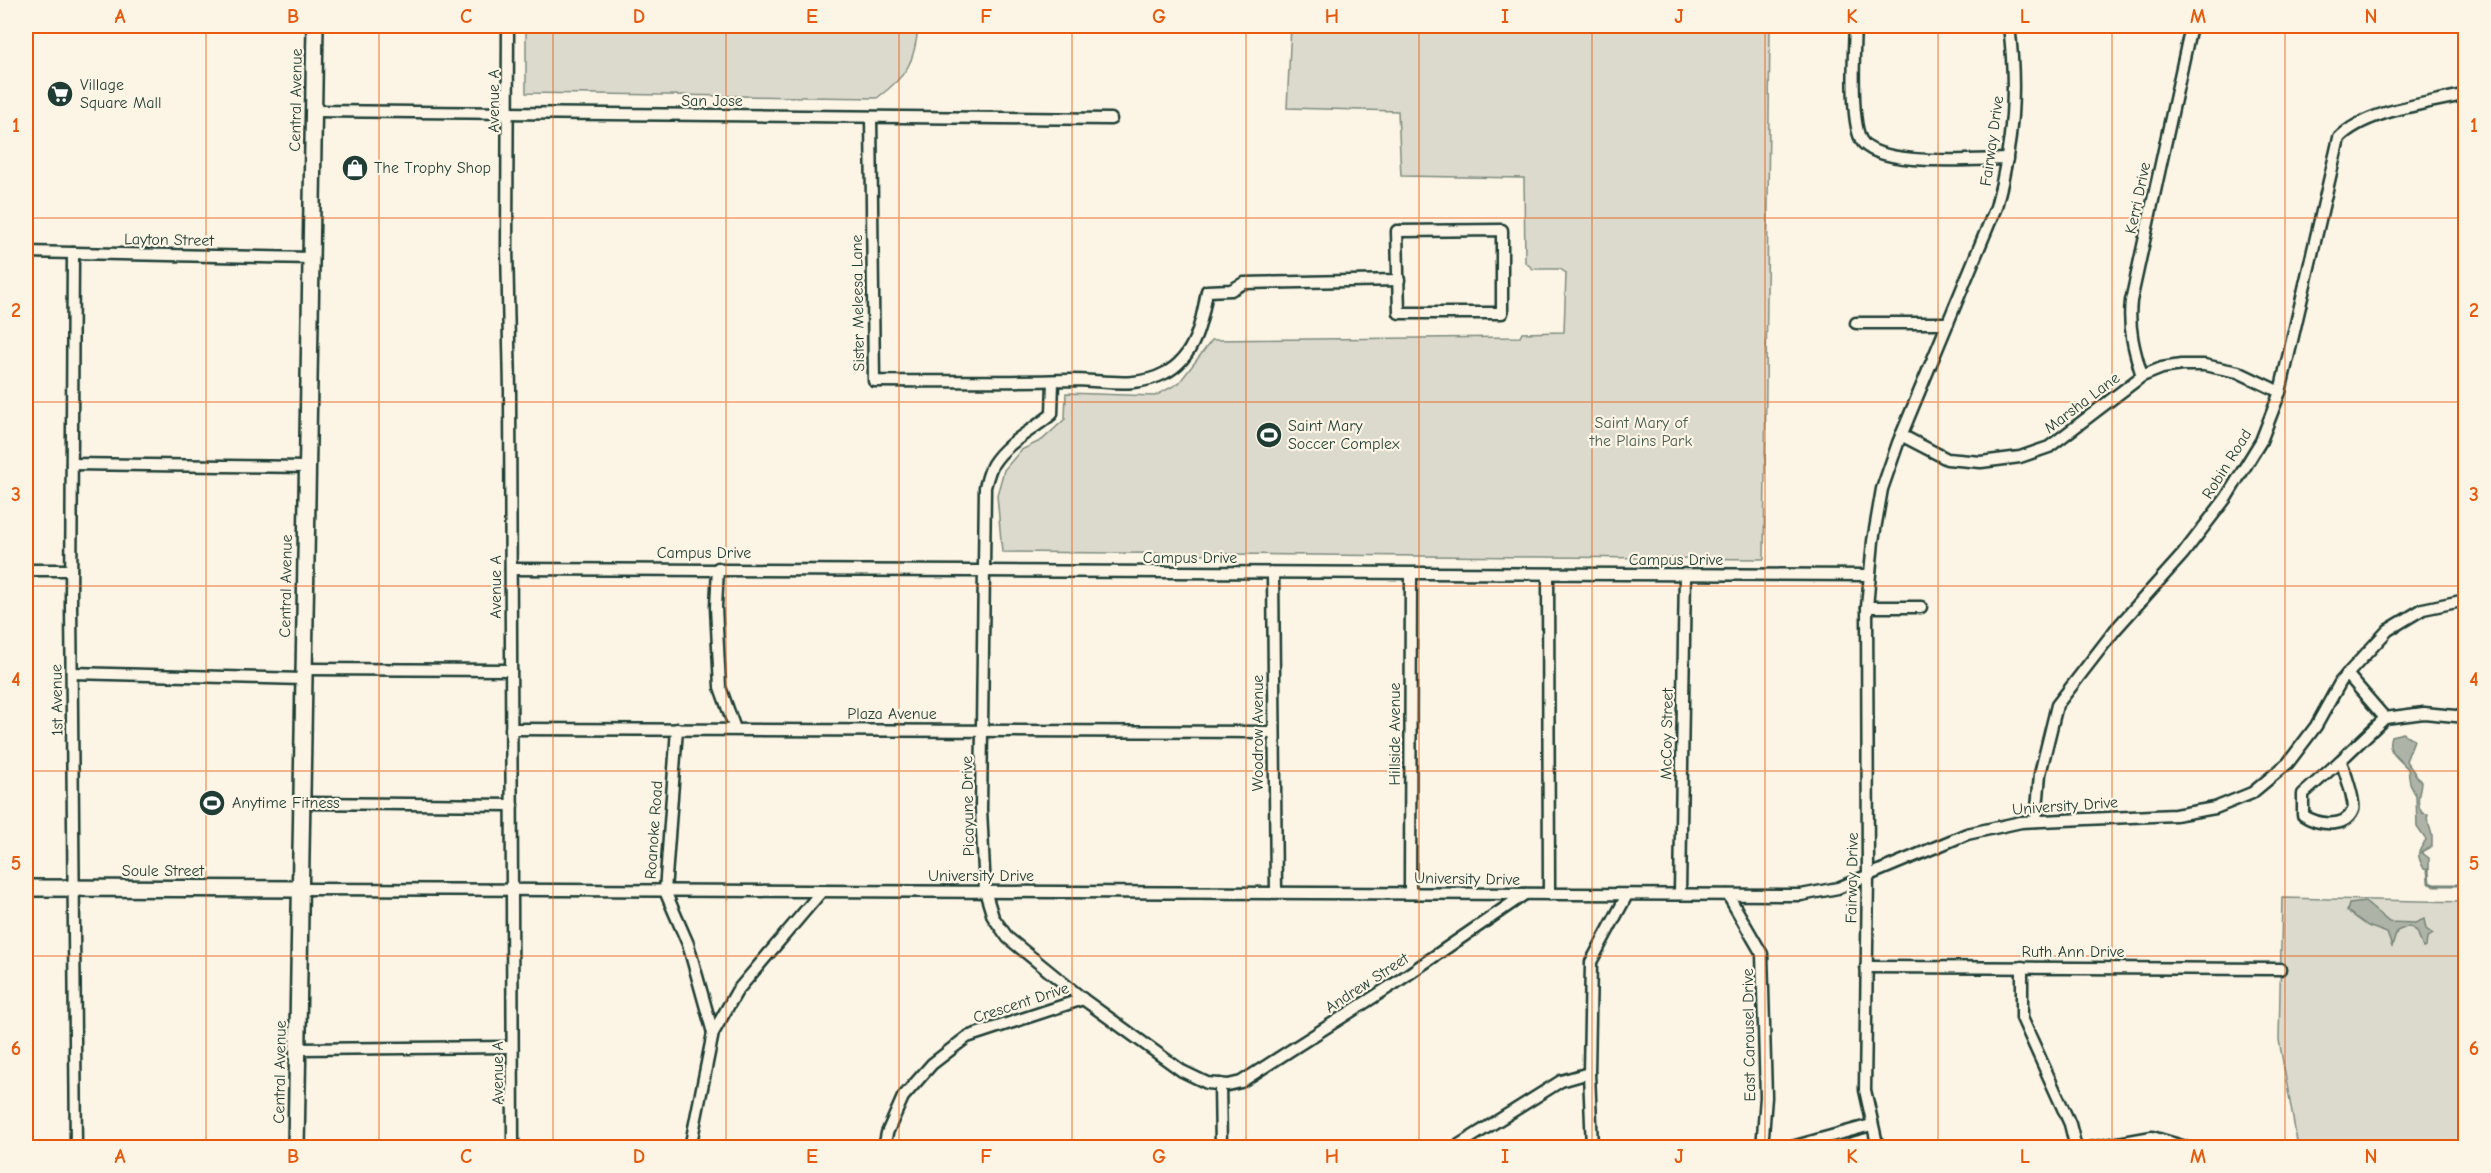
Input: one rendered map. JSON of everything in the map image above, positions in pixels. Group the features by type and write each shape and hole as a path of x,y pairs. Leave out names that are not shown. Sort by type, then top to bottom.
{"street":[{"name":"Central Avenue","path":"296,1148 315,26"},
{"name":"Avenue A","path":"508,26 507,269 511,569 513,1148"},
{"path":"1855,26 1856,123 1867,146 1885,156 2007,159"},
{"name":"Fairway Drive","path":"1878,1148 1865,1090 1869,575 1882,489 1901,435 1996,207 2007,159 2015,72 2009,26"},
{"name":"Kerri Drive","path":"2142,376 2132,342 2129,318 2131,301 2191,26"},
{"name":"Robin Road","path":"2036,820 2040,774 2057,705 2100,647 2183,554 2226,498 2261,441 2280,392 2339,138 2348,129 2372,118 2466,94"},
{"name":"San Jose","path":"314,111 1111,119"},
{"name":"Sister Meleesa Lane","path":"871,117 874,381 1053,381 1138,384 1167,373 1186,355 1201,325 1207,291 1231,290 1244,283 1399,280"},
{"path":"1502,230 1502,313 1399,313 1399,280 1397,231 1502,230"},
{"name":"Layton Street","path":"26,252 312,258"},
{"name":"1st Avenue","path":"73,253 71,570 75,1148"},
{"path":"1856,323 1948,323"},
{"name":"Marsha Lane","path":"1901,435 1947,459 1981,462 2020,457 2049,447 2142,376 2162,368 2204,364 2238,372 2280,392"},
{"path":"982,571 985,487 993,464 1013,442 1034,430 1052,414 1053,381"},
{"path":"72,464 307,467"},
{"path":"718,568 716,606 720,687 735,729"},
{"name":"Campus Drive","path":"511,569 718,568 1548,575 1869,575"},
{"path":"26,570 71,570"},
{"name":"Picayune Drive","path":"982,571 981,809 985,891 993,917 1008,938 1065,981 1083,999 1182,1071 1208,1083 1220,1084"},
{"name":"Woodrow Avenue","path":"1274,573 1273,732 1276,892"},
{"name":"Hillside Avenue","path":"1410,893 1411,574"},
{"path":"1548,575 1549,894"},
{"name":"McCoy Street","path":"1680,893 1685,575"},
{"name":"University Drive","path":"300,889 1802,895 1838,888 1967,834 2036,820 2175,815 2215,808 2252,793 2288,763 2316,726 2347,674 2388,630 2423,609 2466,600"},
{"path":"1867,607 1921,607"},
{"path":"72,673 303,674 511,670"},
{"path":"2347,674 2385,718"},
{"path":"2340,761 2355,802 2353,811 2345,819 2331,824 2313,822 2303,815 2303,794 2385,718 2424,713 2466,717"},
{"name":"Plaza Avenue","path":"511,729 982,729 1273,732"},
{"name":"Roanoke Road","path":"676,729 665,891 688,944 713,1033"},
{"path":"303,803 512,806"},
{"name":"Soule Street","path":"26,888 73,890 300,889"},
{"name":"Roanoke Road","path":"690,1148 713,1033 744,982 821,892"},
{"name":"Andrew Street","path":"1220,1084 1240,1082 1394,984 1525,894"},
{"path":"1592,1148 1589,1073 1591,962 1627,894"},
{"name":"East Carousel Drive","path":"1728,895 1762,954 1766,1098 1762,1148"},
{"name":"Ruth Ann Drive","path":"1866,967 2280,969"},
{"path":"2022,967 2022,1018 2070,1124 2076,1148"},
{"name":"Crescent Drive","path":"884,1148 886,1133 903,1097 932,1064 966,1037 1083,999"},
{"path":"298,1048 513,1047"},
{"path":"1454,1148 1561,1080 1589,1073"},
{"path":"1220,1084 1221,1148"},
{"path":"1788,1148 1872,1125"},
{"path":"2091,1148 2152,1137 2189,1148"}],"green space":[{"path":"526,26 918,26 915,49 908,67 896,83 877,98 526,93"},
{"name":"Saint Mary of the Plains Park","path":"1291,26 1770,26 1764,559 1002,552 997,495 1004,470 1021,450 1042,440 1065,419 1066,393 1155,396 1179,383 1212,340 1520,337 1522,333 1564,332 1566,273 1560,269 1533,269 1525,262 1524,178 1401,176 1398,111 1287,108"},
{"path":"2282,898 2465,902 2465,1147 2298,1147 2279,1040"}],"shaded area":[{"path":"2403,733 2414,740 2406,761 2421,782 2419,805 2422,813 2428,814 2432,846 2421,852 2429,858 2429,870 2424,869 2419,857 2419,851 2426,840 2417,827 2416,796 2410,784 2408,769 2394,755 2390,746 2391,736"},
{"path":"2365,902 2389,922 2415,923 2424,919 2426,929 2433,934 2427,938 2426,947 2423,948 2417,931 2409,926 2397,931 2392,947 2387,933 2368,926 2347,911 2349,904"}],"waterway":[{"path":"2428,870 2429,883 2434,885 2466,885"}],"place":[{"name":"Village Square Mall","path":"60,94"},
{"name":"The Trophy Shop","path":"355,168"},
{"name":"Saint Mary Soccer Complex","path":"1269,435"},
{"name":"Anytime Fitness","path":"212,803"}]}
